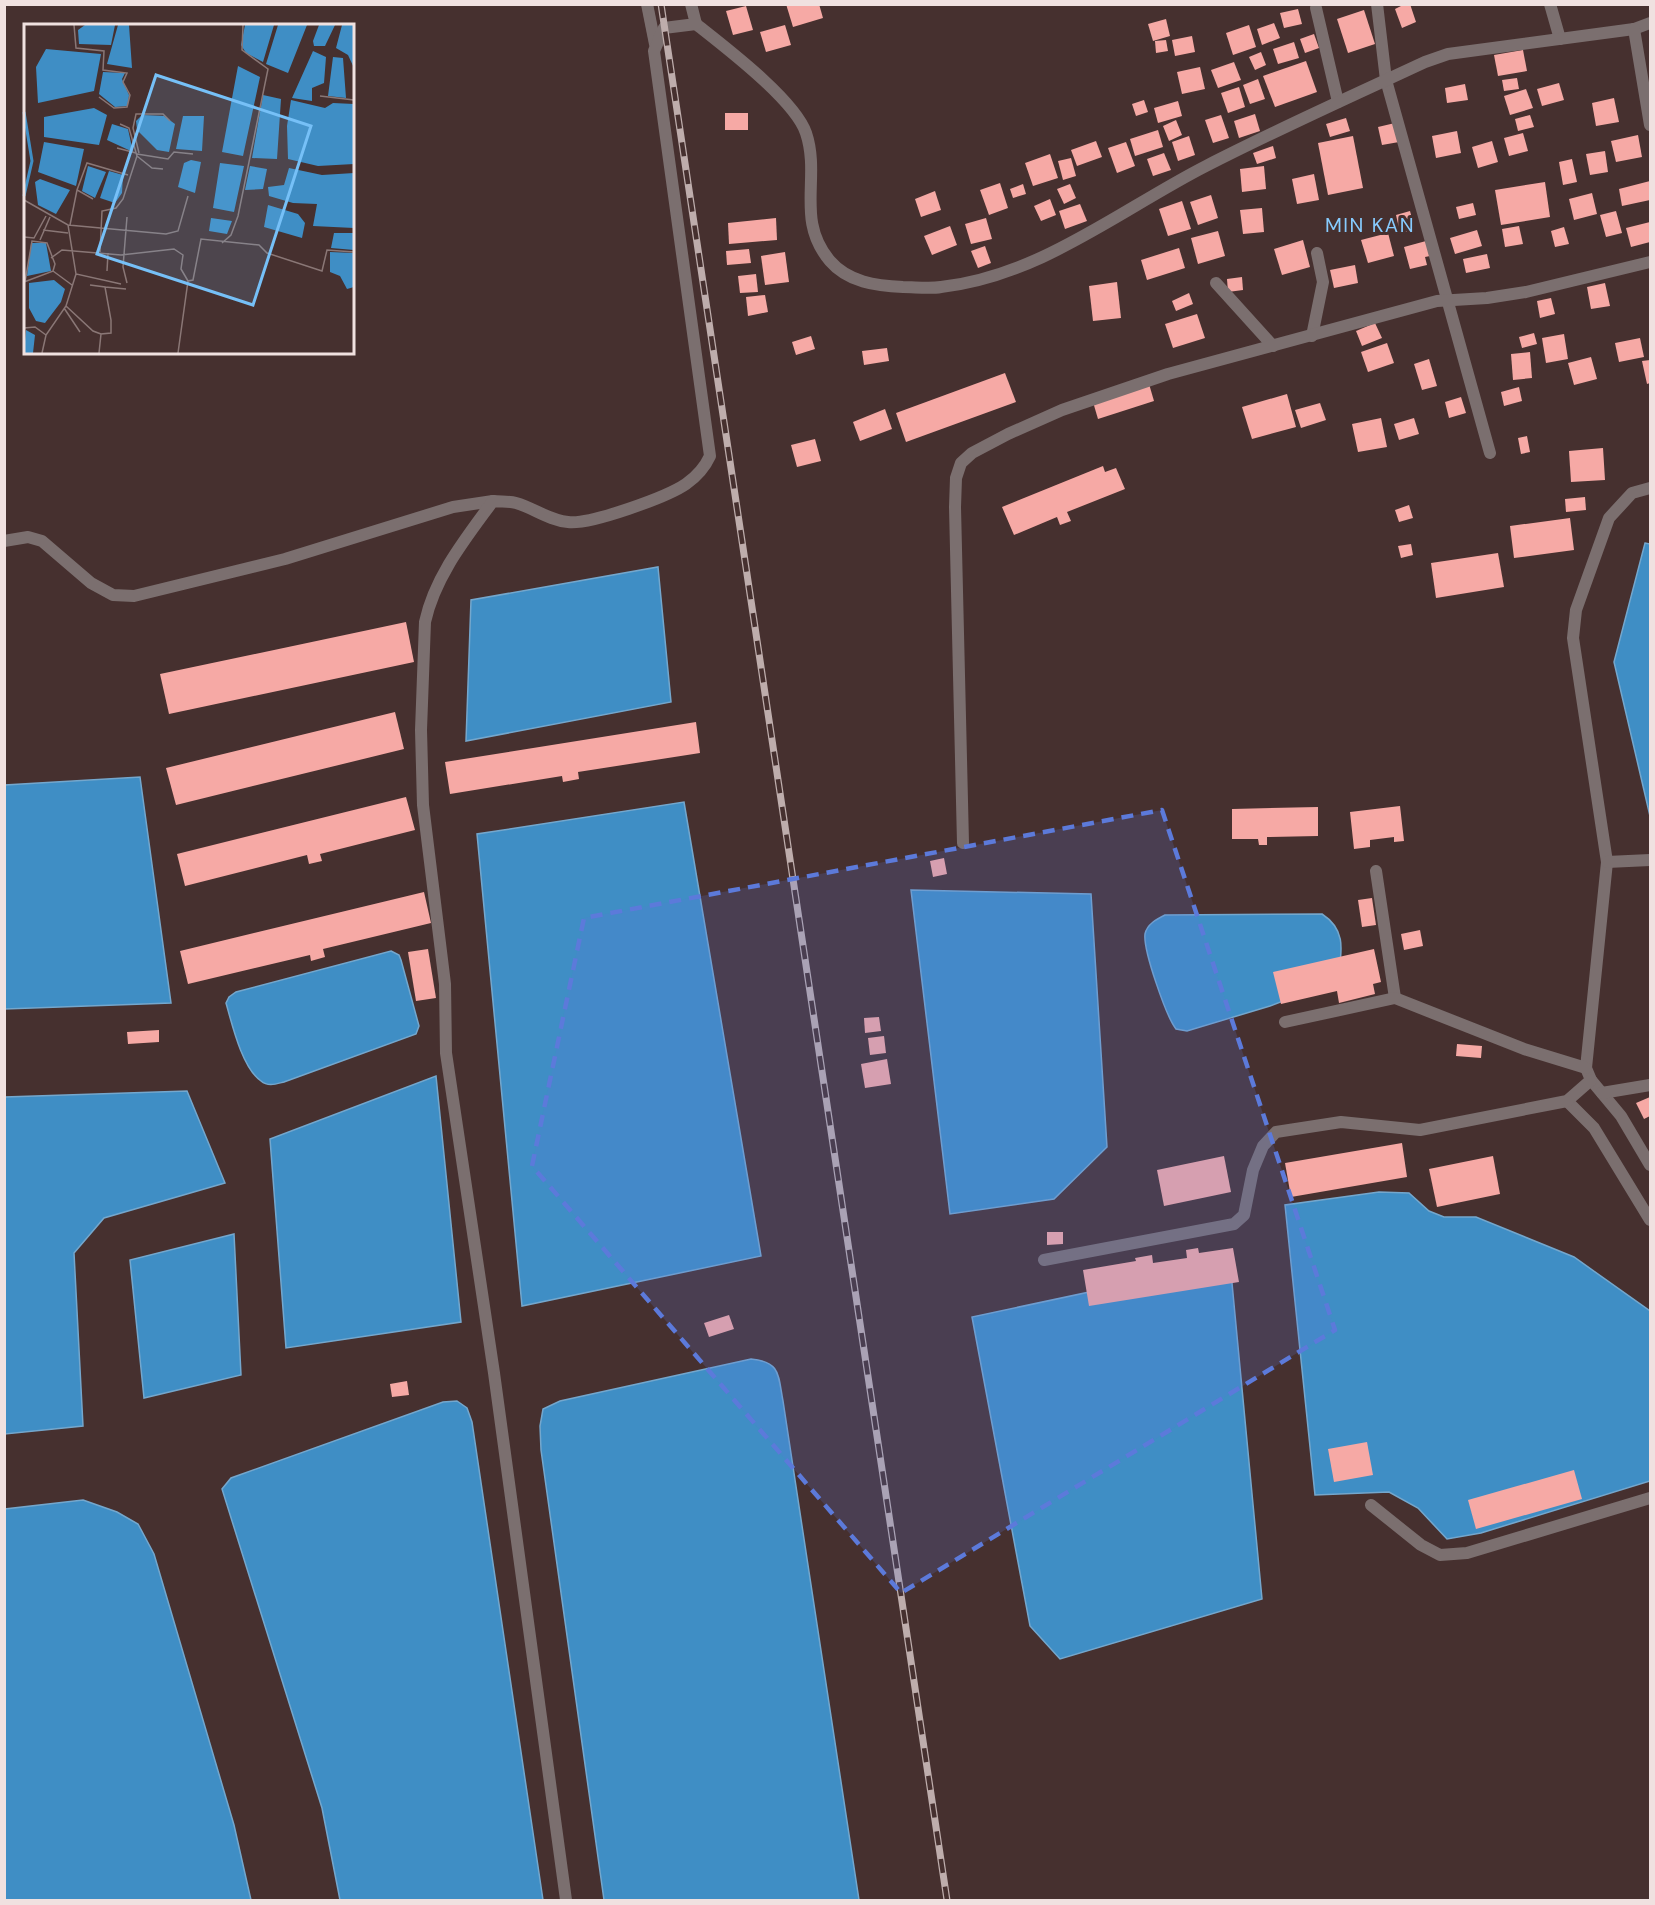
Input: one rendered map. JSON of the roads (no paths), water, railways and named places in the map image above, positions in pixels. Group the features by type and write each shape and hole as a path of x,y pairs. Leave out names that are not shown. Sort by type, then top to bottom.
{"street":[{"path":"4,541 28,537 42,541 91,583 113,595 134,596 285,559 453,507 493,501 517,503 556,520 572,523 656,499 686,484 705,466 710,456 658,90 655,44 647,4"},
{"path":"690,4 696,24 753,69 802,123 807,136 810,217 814,238 830,261 851,278 883,286 939,288 982,279 1019,267 1083,237 1195,172 1338,102 1448,54 1634,29 1650,23"},
{"path":"1377,4 1386,80 1445,300 1490,453"},
{"path":"1550,4 1560,39"},
{"path":"1316,9 1338,102"},
{"path":"655,44 664,28 696,24"},
{"path":"1634,29 1650,125"},
{"path":"1312,336 1323,282 1317,253"},
{"path":"963,843 954,507 956,478 961,463 972,453 1062,410 1168,374 1445,300 1486,298 1526,292 1650,262"},
{"path":"1216,284 1274,346"},
{"path":"1044,1260 1234,1224 1244,1215 1253,1170 1263,1146 1276,1132 1341,1122 1420,1130 1567,1101 1589,1074 1607,862 1573,638 1576,610 1609,518 1632,493 1650,488"},
{"path":"493,501 461,545 429,604 425,622 421,730 423,805 445,984 446,1053 494,1373 566,1900"},
{"path":"1607,862 1650,860"},
{"path":"1376,871 1395,998"},
{"path":"1285,1022 1395,998 1589,1074 1621,1116 1650,1165"},
{"path":"1602,1093 1650,1085"},
{"path":"1567,1101 1594,1128 1650,1220"},
{"path":"1371,1505 1421,1545 1440,1555 1467,1553 1650,1498"}],"water":[{"path":"1645,543 1650,544 1650,816 1614,662"},
{"path":"658,567 671,702 466,741 471,600"},
{"path":"140,777 171,1003 5,1009 5,785"},
{"path":"684,802 761,1256 522,1306 477,834"},
{"path":"911,890 1091,894 1107,1147 1054,1199 950,1214"},
{"path":"1322,914 1336,928 1341,943 1338,980 1270,1006 1187,1031 1176,1029 1161,997 1145,942 1145,934 1153,922 1165,915"},
{"path":"391,951 399,955 401,960 419,1026 416,1034 278,1084 266,1084 254,1075 243,1056 235,1033 226,1003 229,997 236,992"},
{"path":"436,1076 461,1322 286,1348 270,1139"},
{"path":"187,1091 225,1183 104,1218 74,1253 83,1426 5,1434 5,1097"},
{"path":"1379,1192 1409,1193 1429,1211 1444,1217 1476,1217 1574,1257 1650,1311 1650,1481 1481,1533 1447,1539 1418,1508 1389,1492 1315,1495 1285,1205"},
{"path":"234,1234 241,1375 144,1398 130,1260"},
{"path":"1230,1262 1262,1599 1060,1659 1030,1626 972,1317"},
{"path":"751,1359 768,1363 779,1377 859,1900 604,1900 541,1450 540,1426 543,1409 560,1401"},
{"path":"457,1401 467,1408 472,1422 543,1900 340,1900 322,1808 222,1489 231,1478 443,1402"},
{"path":"83,1500 117,1512 138,1524 154,1554 234,1825 251,1900 5,1900 5,1509"}],"railway":[{"path":"661,4 947,1900"}],"district":[{"name":"MIN KAN","path":"1370,225"}]}
